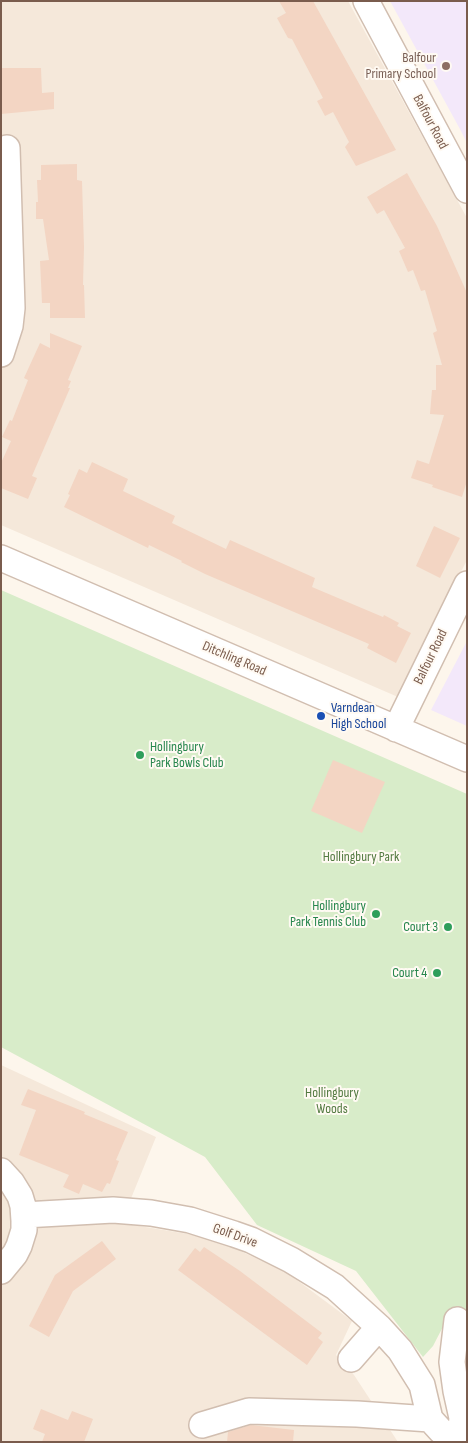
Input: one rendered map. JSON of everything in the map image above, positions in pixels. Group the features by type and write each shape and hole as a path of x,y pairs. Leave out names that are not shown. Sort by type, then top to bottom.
{"street":[{"name":"Balfour Road","path":"366,1 467,190"},
{"path":"1,354 10,326 12,308 11,145"},
{"name":"Ditchling Road","path":"1,558 467,759"},
{"name":"Balfour Road","path":"396,729 467,584"},
{"path":"1,1171 12,1183 24,1206 24,1230 19,1246 1,1271"},
{"name":"Golf Drive","path":"24,1215 114,1210 151,1213 190,1220 234,1234 271,1250 335,1287 379,1327 400,1350 417,1375 422,1385 430,1420"},
{"path":"202,1425 249,1411 357,1414 430,1420 441,1431 461,1440 462,1418 452,1362 457,1320"},
{"path":"351,1359 379,1327"}],"shaded area":[{"path":"1,1 348,1 467,218 467,560 398,697 1,525"},
{"name":"Balfour Primary School","path":"390,1 467,1 467,143 461,131"},
{"path":"467,641 467,726 431,710"},
{"path":"1,1065 156,1137 121,1223 194,1235 234,1248 286,1272 352,1321 336,1355 354,1375 398,1442 1,1442"}],"green space":[{"path":"1,590 467,794 467,1311 448,1317 433,1346 423,1357 356,1271 257,1225 205,1157 1,1047"}],"building":[{"path":"279,1 313,1 396,150 356,166 345,147 349,142 333,112 325,116 317,101 323,98 292,39 288,38 277,18 286,13"},
{"path":"1,68 41,68 42,93 54,92 54,109 1,114"},
{"path":"77,164 77,180 82,181 85,318 50,318 50,303 42,303 40,261 49,260 43,219 36,219 36,202 38,202 37,180 41,180 41,165"},
{"path":"407,173 437,226 467,293 467,481 462,497 411,478 417,460 429,464 444,415 430,414 432,390 436,390 436,365 442,365 433,333 437,331 425,290 421,291 413,270 408,272 399,251 405,248 384,210 377,214 367,197"},
{"path":"50,333 82,346 68,380 71,381 68,388 70,388 32,476 37,478 28,499 1,488 1,463 11,441 2,437 10,420 12,421 28,380 24,378 40,343 50,348"},
{"path":"92,462 128,479 123,491 175,516 172,523 226,549 230,540 315,578 312,587 383,617 384,615 399,623 397,626 411,633 396,663 367,648 369,644 205,574 149,545 148,548 64,507 79,469 87,473"},
{"path":"434,526 460,538 440,578 416,566"},
{"path":"333,760 385,782 362,833 311,811"},
{"path":"28,1089 128,1132 116,1160 119,1161 110,1184 107,1183 102,1192 83,1184 79,1194 63,1187 69,1175 19,1155 36,1110 21,1105"},
{"path":"102,1241 116,1259 73,1291 49,1337 29,1326 55,1275"},
{"path":"204,1247 240,1271 322,1333 318,1338 323,1342 307,1365 178,1270 195,1248 200,1252"},
{"path":"41,1409 68,1420 72,1411 93,1419 84,1442 42,1442 45,1434 33,1429"},
{"path":"251,1425 294,1430 293,1442 227,1442 228,1432"}],"place":[{"name":"Balfour Primary School","path":"446,66"},
{"name":"Varndean High School","path":"321,716"},
{"name":"Hollingbury Park Bowls Club","path":"140,755"},
{"name":"Hollingbury Park Tennis Club","path":"376,914"},
{"name":"Court 3","path":"448,927"},
{"name":"Court 4","path":"437,973"}],"park label":[{"name":"Hollingbury Park","path":"361,857"},
{"name":"Hollingbury Woods","path":"332,1102"}]}
